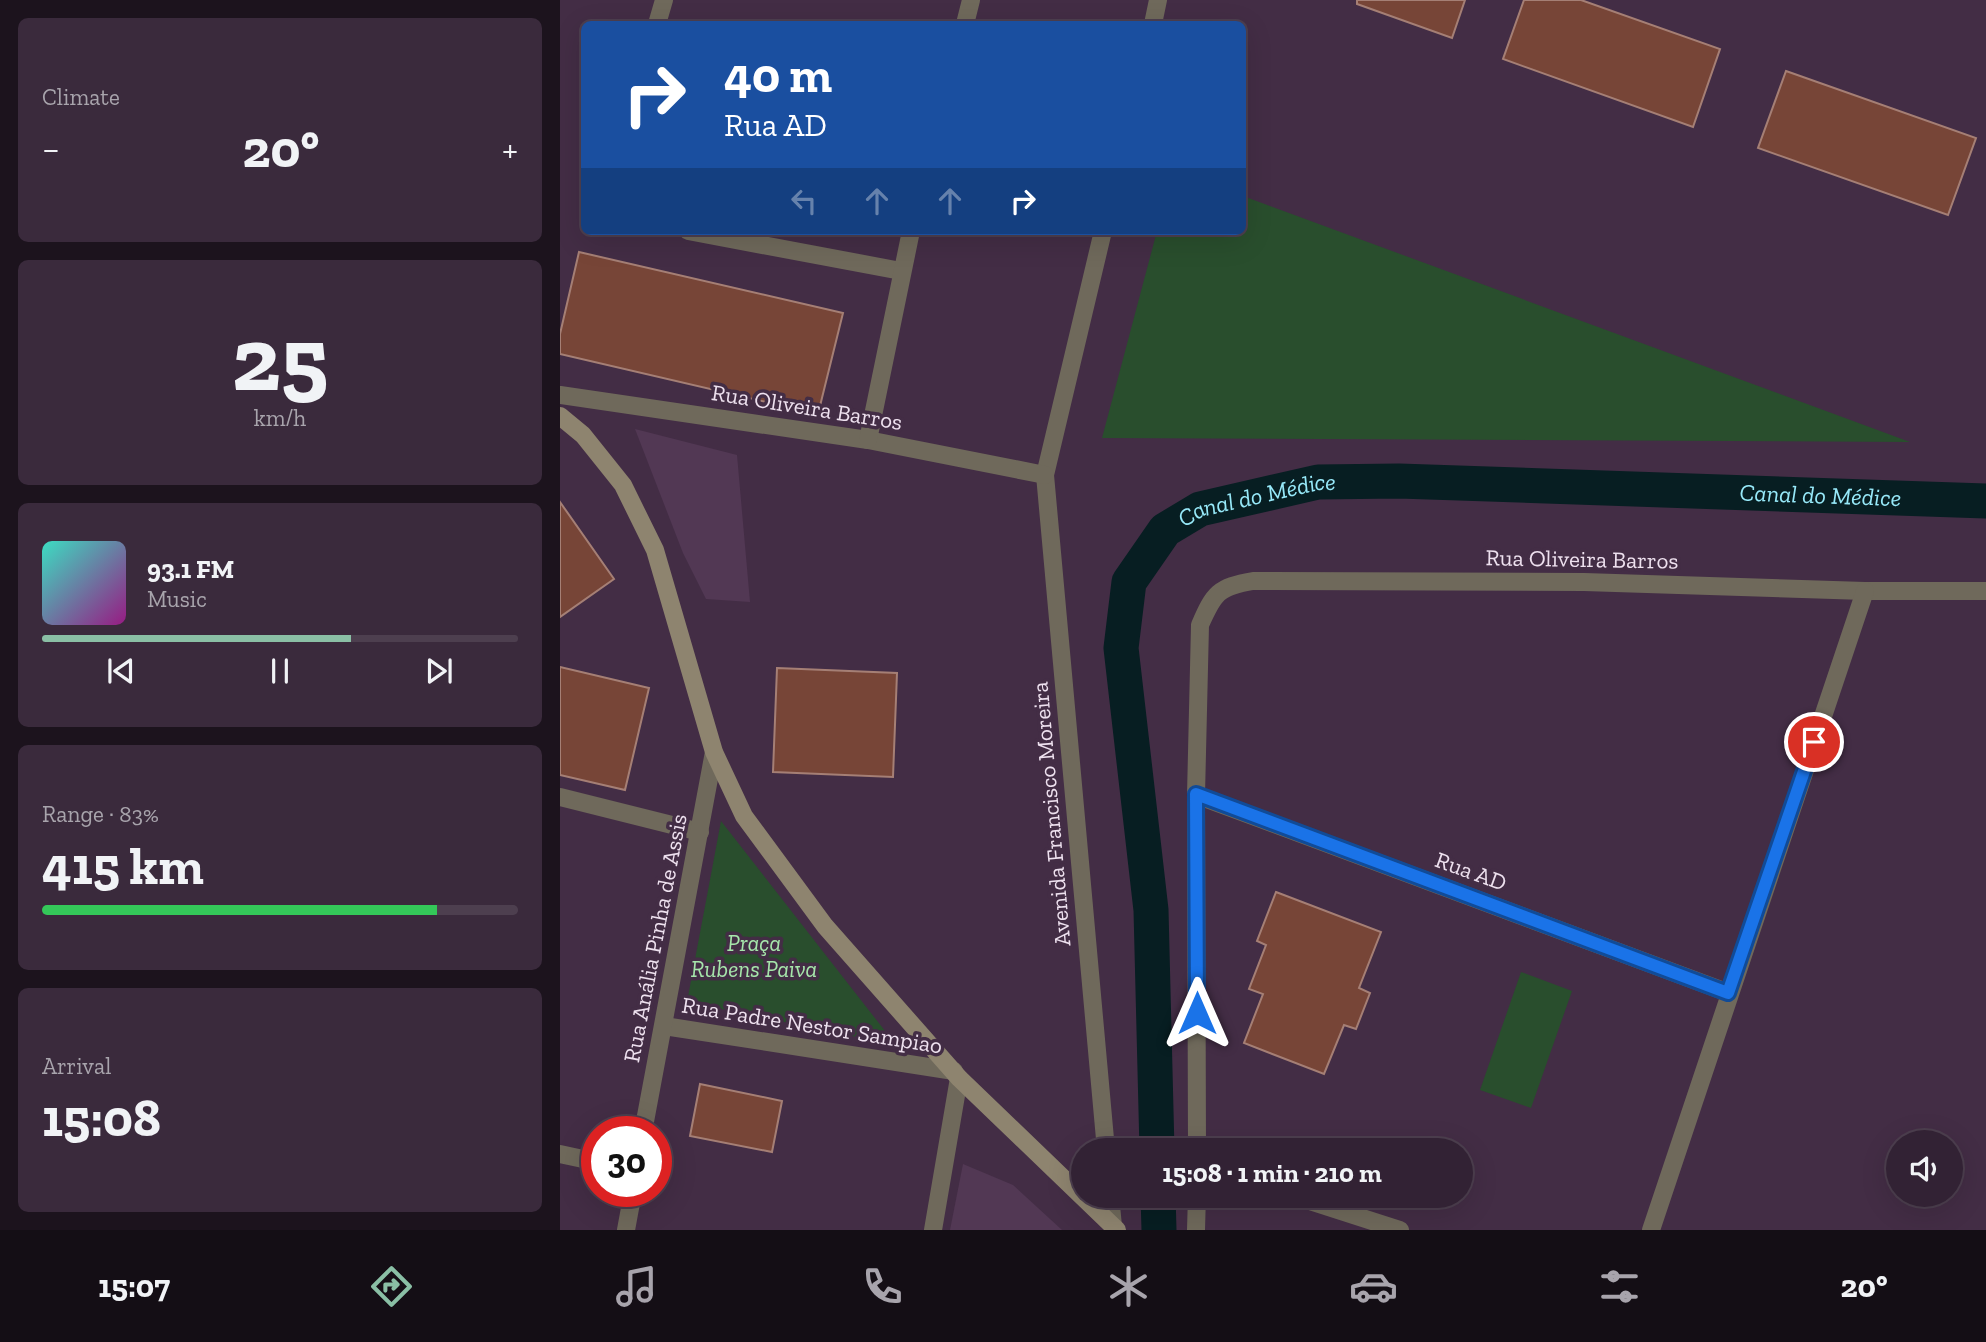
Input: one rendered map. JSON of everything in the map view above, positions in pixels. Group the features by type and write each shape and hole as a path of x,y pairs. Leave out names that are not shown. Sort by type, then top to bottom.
{"main road":[{"path":"560,416 583,435 624,485 655,550 714,752 744,816 825,926 956,1075 1114,1229"}],"street":[{"path":"658,21 664,0"},
{"path":"966,21 971,0"},
{"path":"1154,21 1158,0"},
{"path":"709,235 901,271"},
{"path":"868,440 910,235"},
{"name":"Avenida Francisco Moreira","path":"1103,235 1045,475 1105,1138"},
{"name":"Rua Oliveira Barros","path":"560,395 868,440 1045,475"},
{"name":"Rua Oliveira Barros","path":"1196,794 1200,625 1210,601 1221,589 1253,581 1584,582 1865,591 1986,591"},
{"path":"1651,1230 1728,993 1865,591"},
{"name":"Rua Anália Pinha de Assis","path":"646,1116 714,752"},
{"path":"1196,794 1197,1138"},
{"name":"Rua AD","path":"1196,794 1728,993"},
{"path":"560,797 700,831"},
{"name":"Rua Padre Nestor Sampiao","path":"664,1026 956,1075"},
{"path":"933,1230 956,1075"},
{"path":"560,1154 581,1159"},
{"path":"626,1230 630,1207"},
{"path":"1112,1208 1114,1229"},
{"path":"1196,1230 1197,1208"},
{"path":"1331,1208 1400,1230"}],"shaded area":[{"path":"635,429 737,455 750,602 706,599 683,553"},
{"path":"963,1164 1013,1185 1062,1230 950,1230"}],"green space":[{"path":"1246,197 1910,442 1102,438 1156,235 1246,235"},
{"name":"Praça Rubens Paiva","path":"721,821 896,1045 687,1002"},
{"path":"1521,972 1572,991 1531,1108 1480,1090"}],"building":[{"path":"1357,0 1465,0 1452,38 1357,4"},
{"path":"1524,0 1581,0 1720,49 1693,127 1503,59"},
{"path":"1786,71 1976,138 1948,215 1758,148"},
{"path":"579,252 843,313 818,414 560,354 560,334"},
{"path":"560,502 614,579 560,617"},
{"path":"560,667 649,688 625,790 560,775"},
{"path":"777,668 897,673 893,777 773,772"},
{"path":"1276,892 1381,932 1359,988 1370,993 1356,1029 1344,1025 1324,1074 1244,1043 1263,994 1249,989 1266,945 1257,941"},
{"path":"700,1084 782,1101 772,1152 690,1136"}],"waterway":[{"name":"Canal do Médice","path":"1157,1138 1151,910 1121,648 1129,582 1165,530 1200,509 1318,482 1399,481 1986,501"},
{"name":"Canal do Médice","path":"1158,1208 1159,1230"}],"route":[{"path":"1197,1013 1196,794 1728,993 1814,742"}]}
